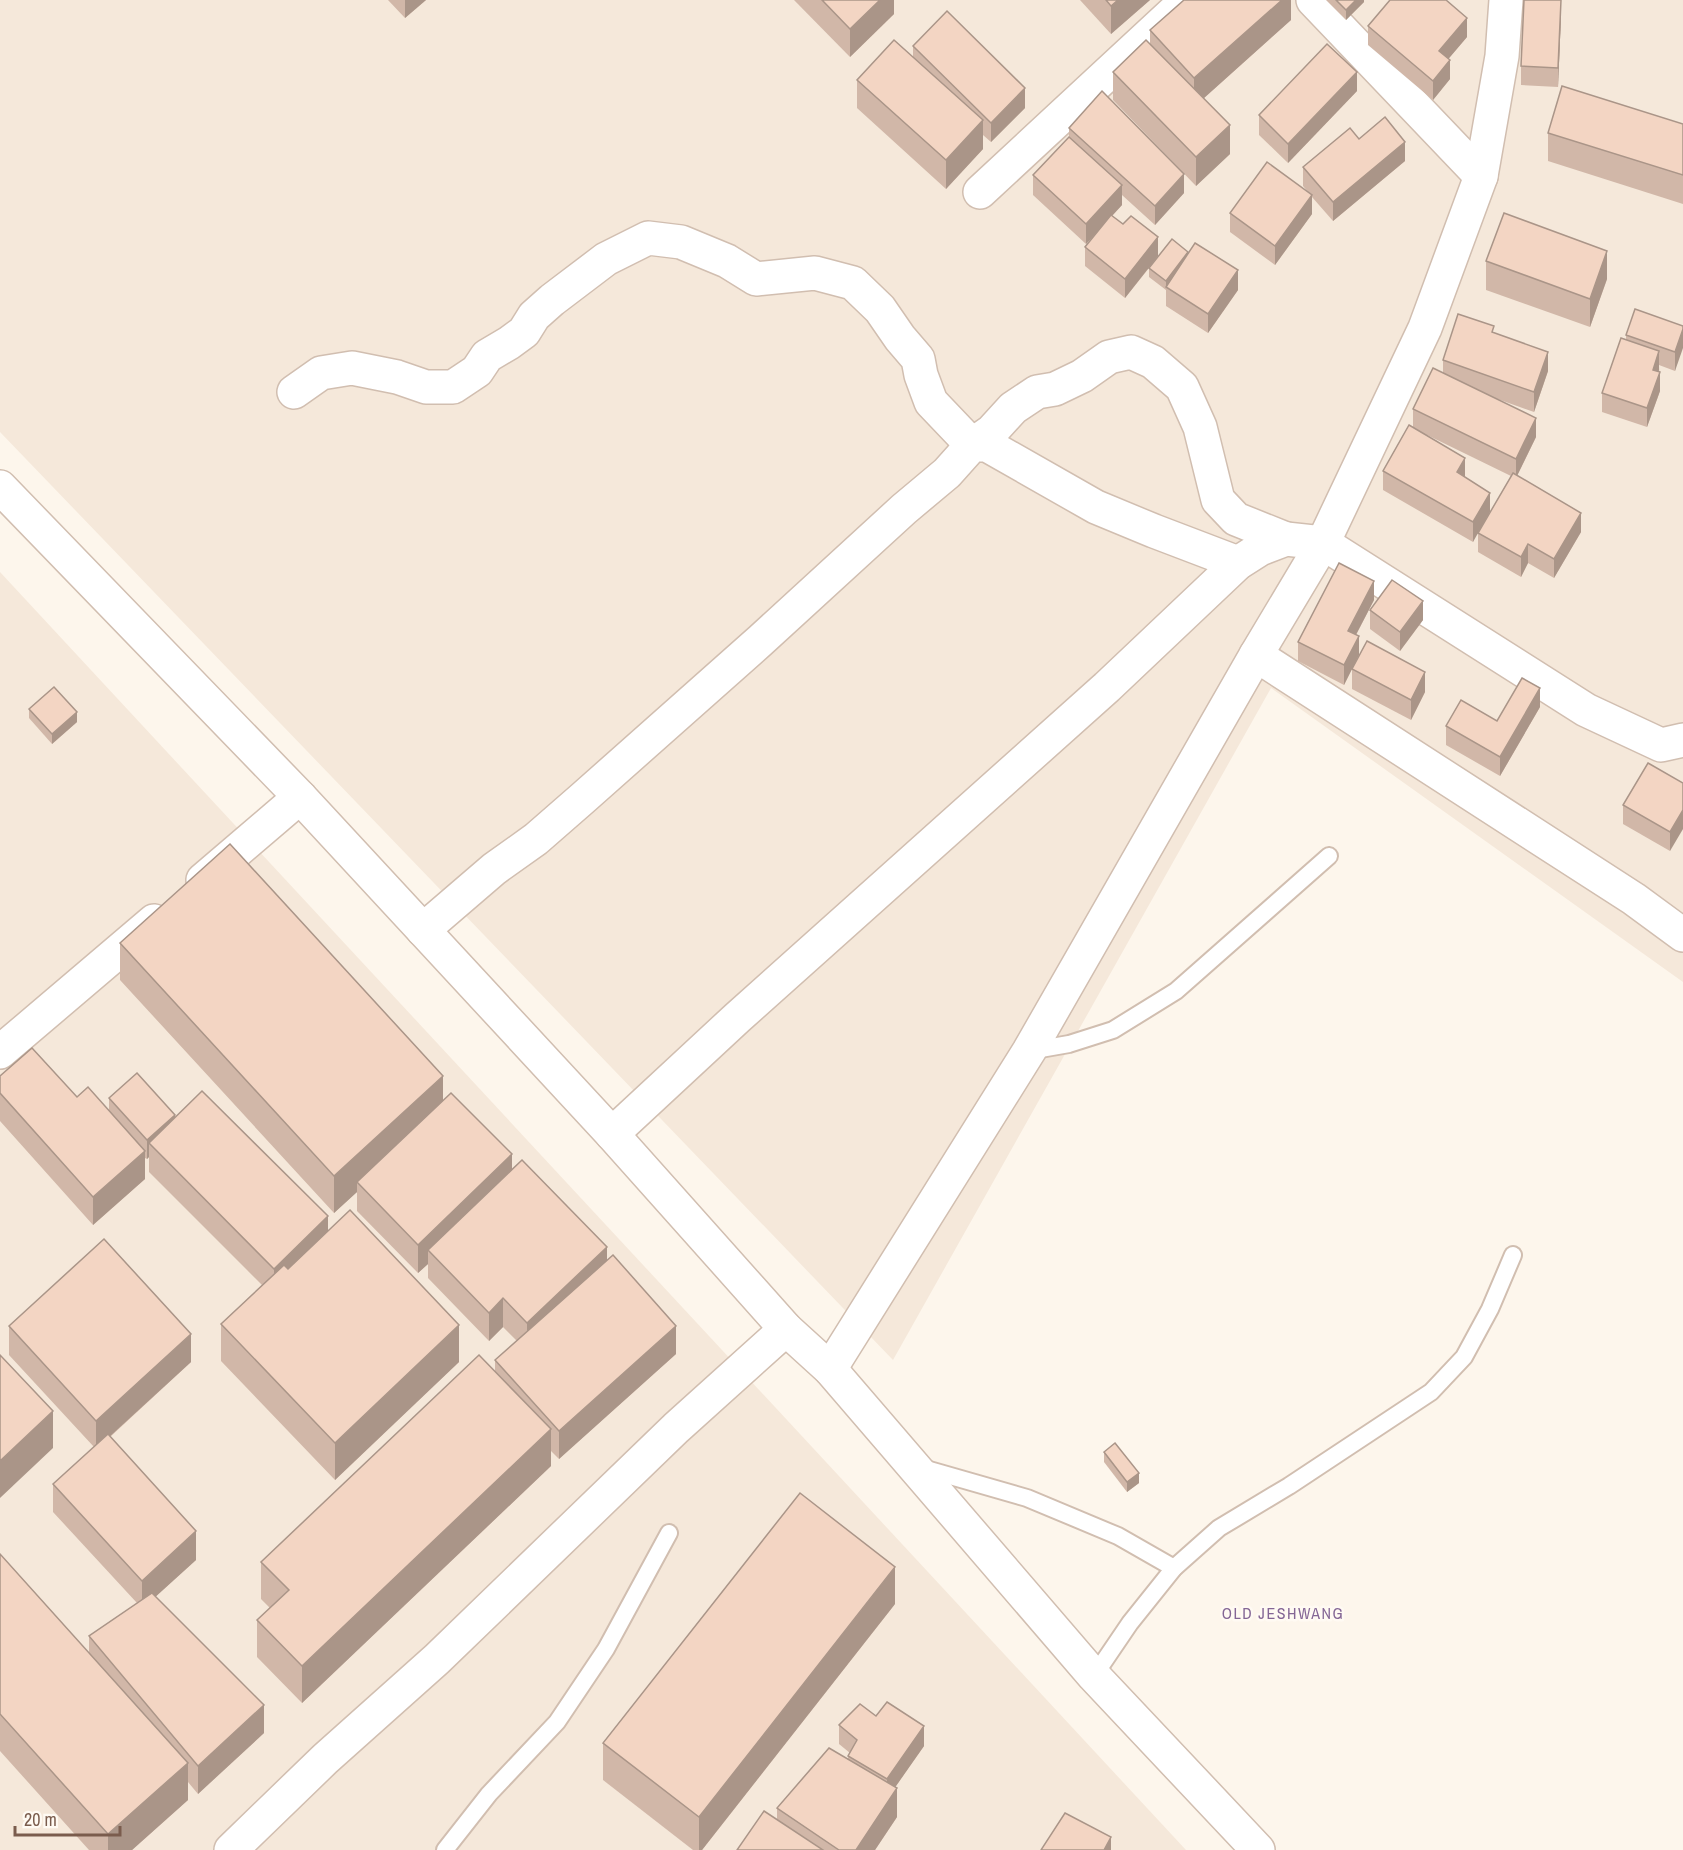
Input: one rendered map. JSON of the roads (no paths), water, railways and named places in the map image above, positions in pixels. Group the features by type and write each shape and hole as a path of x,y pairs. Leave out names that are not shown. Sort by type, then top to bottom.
{"street":[{"path":"980,192 1187,0"},
{"path":"1313,0 1481,176"},
{"path":"831,1369 1029,1052 1323,543 1425,328 1481,176 1502,56 1506,0"},
{"path":"294,392 321,373 352,368 397,377 426,387 453,387 477,371 487,356 525,332 534,316 606,259 648,238 681,242 727,261 756,279 815,273 853,283 880,309 900,338 918,358 921,375 931,402 972,445 987,445 1096,507 1238,563"},
{"path":"423,930 494,869 537,839 947,473 972,445 992,431 1013,408 1037,392 1055,389 1082,376 1109,357 1131,352 1153,362 1182,387 1200,427 1218,500 1236,519 1286,539 1323,543 1586,710 1661,745 1683,740"},
{"path":"0,487 300,797 612,1134 786,1329 831,1369 1094,1676 1227,1838 1258,1850"},
{"path":"612,1134 737,1018 1107,687 1158,637 1210,592 1238,563 1260,549 1286,539"},
{"path":"1256,656 1634,899 1683,935"},
{"path":"0,1052 300,797"},
{"path":"231,1850 325,1759 436,1659 676,1428 786,1329"}],"lane":[{"path":"1029,1052 1069,1044 1113,1030 1176,991 1329,856"},
{"path":"1094,1676 1130,1623 1174,1568 1219,1528 1290,1486 1431,1392 1464,1357 1490,1309 1513,1255"},
{"path":"913,1465 1028,1498 1118,1536 1174,1568"},
{"path":"445,1850 489,1794 557,1722 606,1649 669,1533"}],"district":[{"name":"OLD JESHWANG","path":"1283,1613"}]}
